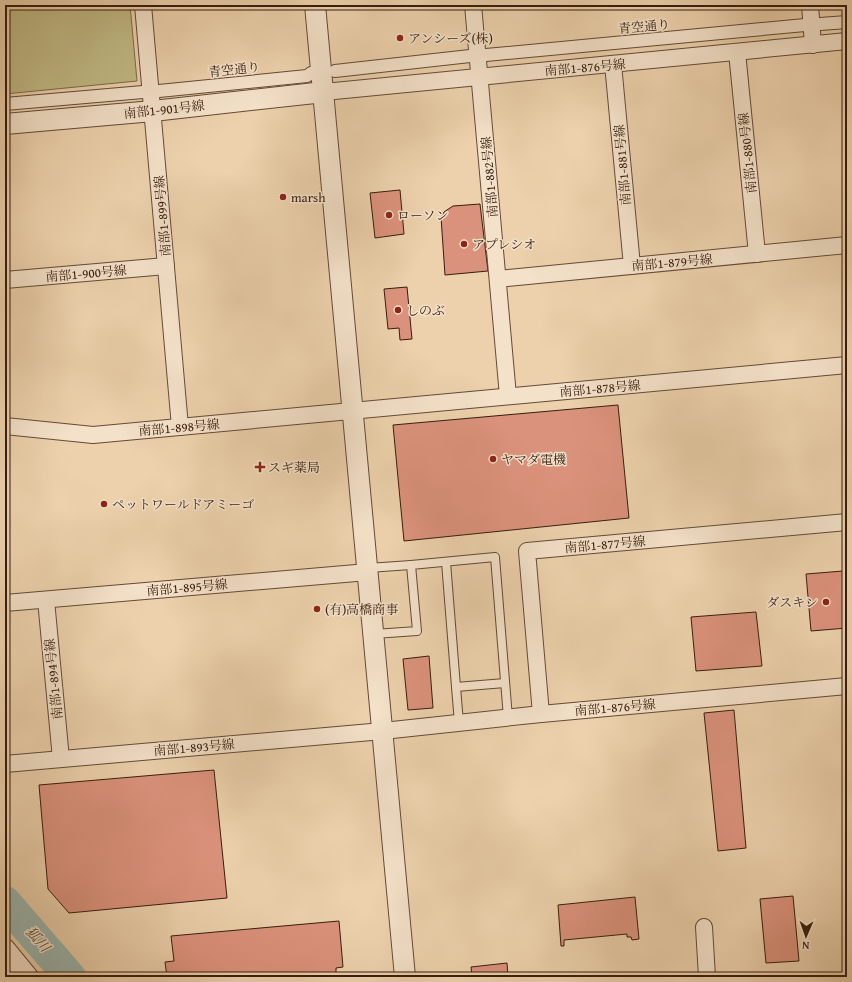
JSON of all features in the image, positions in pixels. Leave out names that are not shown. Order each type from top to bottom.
[{"type":"street","name":"南部1-899号線","points":[[143,5],[180,427]]},
{"type":"street","points":[[315,5],[354,411],[405,977]]},
{"type":"street","name":"南部1-882号線","points":[[473,5],[508,396]]},
{"type":"street","points":[[810,5],[813,45]]},
{"type":"street","points":[[820,24],[847,22]]},
{"type":"street","name":"青空通り","points":[[486,54],[805,25]]},
{"type":"street","name":"南部1-876号線","points":[[324,92],[847,41]]},
{"type":"street","name":"南部1-880号線","points":[[738,52],[757,254]]},
{"type":"street","points":[[335,71],[470,56]]},
{"type":"street","name":"南部1-881号線","points":[[613,64],[632,266]]},
{"type":"street","name":"青空通り","points":[[160,90],[307,76],[311,73]]},
{"type":"street","points":[[5,104],[143,92]]},
{"type":"street","name":"南部1-901号線","points":[[5,124],[152,111],[324,92]]},
{"type":"street","name":"南部1-879号線","points":[[498,279],[847,245]]},
{"type":"street","name":"南部1-900号線","points":[[5,280],[166,266]]},
{"type":"street","name":"南部1-878号線","points":[[354,411],[847,365]]},
{"type":"street","name":"南部1-898号線","points":[[5,426],[93,435],[354,411]]},
{"type":"street","name":"南部1-877号線","points":[[541,714],[527,551],[847,522]]},
{"type":"street","name":"南部1-895号線","points":[[5,603],[368,570]]},
{"type":"street","name":"南部1-894号線","points":[[46,600],[61,759]]},
{"type":"street","name":"南部1-876号線","points":[[383,731],[541,714],[847,686]]},
{"type":"street","name":"南部1-893号線","points":[[5,764],[383,731]]},
{"type":"street","points":[[704,927],[707,977]]},
{"type":"street","points":[[5,949],[28,977]]},
{"type":"lane","points":[[368,570],[495,557],[508,718]]},
{"type":"lane","points":[[446,562],[459,723]]},
{"type":"lane","points":[[374,634],[417,631],[411,565]]},
{"type":"lane","points":[[456,687],[505,682]]},
{"type":"shaded area","points":[[5,5],[130,5],[137,81],[5,94]]},
{"type":"building","points":[[400,190],[404,234],[375,238],[370,193]]},
{"type":"building","name":"アプレシオ","points":[[480,204],[488,271],[445,275],[441,217],[444,212],[453,206]]},
{"type":"building","points":[[407,287],[412,339],[400,340],[399,328],[388,329],[384,289]]},
{"type":"building","points":[[618,405],[629,518],[404,541],[393,425]]},
{"type":"building","points":[[843,571],[847,628],[811,631],[806,574]]},
{"type":"building","points":[[756,612],[762,666],[696,671],[691,617]]},
{"type":"building","points":[[429,656],[433,708],[408,710],[403,659]]},
{"type":"building","points":[[734,710],[746,848],[718,851],[704,713]]},
{"type":"building","points":[[214,770],[227,898],[69,913],[48,889],[39,785]]},
{"type":"building","points":[[793,896],[799,961],[766,963],[760,899]]},
{"type":"building","points":[[635,897],[639,939],[632,940],[631,937],[627,937],[627,934],[564,940],[564,946],[561,946],[558,905]]},
{"type":"building","points":[[339,921],[343,967],[336,968],[336,977],[167,977],[165,962],[174,961],[171,936]]},
{"type":"building","points":[[507,963],[508,977],[472,977],[471,967]]},
{"type":"waterway","name":"狐川","points":[[5,902],[70,977]]},
{"type":"place","name":"アンシーズ(株)","points":[[400,38]]},
{"type":"place","name":"marsh","points":[[283,197]]},
{"type":"place","name":"ローソン","points":[[389,215]]},
{"type":"place","name":"アプレシオ","points":[[464,244]]},
{"type":"place","name":"しのぶ","points":[[398,310]]},
{"type":"place","name":"ヤマダ電機","points":[[493,459]]},
{"type":"place","name":"スギ薬局","points":[[260,467]]},
{"type":"place","name":"ペットワールドアミーゴ","points":[[104,504]]},
{"type":"place","name":"ダスキン","points":[[826,602]]},
{"type":"place","name":"(有)高橋商事","points":[[317,609]]}]
